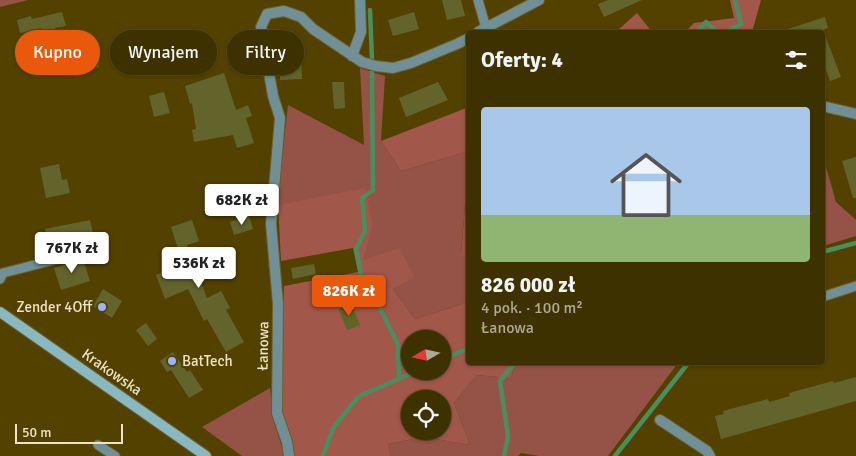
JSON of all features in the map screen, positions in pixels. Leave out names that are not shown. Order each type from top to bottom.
[{"type":"main road","name":"Krakowska","points":[[0,312],[206,456]]},
{"type":"street","points":[[352,56],[361,32],[360,0]]},
{"type":"street","points":[[482,30],[539,0]]},
{"type":"street","name":"Łanowa","points":[[289,456],[287,442],[277,413],[278,304],[271,224],[280,118],[273,96],[261,27],[267,14],[284,11],[301,17],[313,29],[362,62],[393,68],[411,63],[466,40]]},
{"type":"street","points":[[825,107],[856,114]]},
{"type":"street","points":[[660,420],[710,456]]},
{"type":"lane","points":[[478,0],[482,30]]},
{"type":"lane","points":[[0,279],[4,273],[85,252]]},
{"type":"lane","points":[[825,296],[856,286]]},
{"type":"lane","points":[[98,445],[115,456]]},
{"type":"shaded area","points":[[0,0],[28,0],[0,7]]},
{"type":"shaded area","points":[[730,0],[761,0],[753,30],[687,30],[694,23],[734,18]]},
{"type":"shaded area","points":[[637,13],[650,30],[617,30]]},
{"type":"shaded area","points":[[360,68],[385,76],[381,141],[401,171],[466,152],[466,204],[461,254],[466,256],[466,303],[415,319],[393,289],[362,260],[373,227],[278,205],[288,105],[364,145]]},
{"type":"shaded area","points":[[466,108],[466,152],[401,171],[381,141]]},
{"type":"shaded area","points":[[825,163],[836,202],[856,220],[856,236],[825,245]]},
{"type":"shaded area","points":[[365,188],[373,227],[363,260],[400,248],[414,277],[393,289],[415,319],[466,303],[466,365],[514,365],[511,378],[477,375],[454,403],[470,445],[441,440],[451,440],[451,390],[401,390],[401,440],[409,440],[388,444],[391,456],[294,456],[280,411],[284,286],[358,272],[353,248],[281,261],[278,205]]},
{"type":"shaded area","points":[[465,204],[466,256],[461,255]]},
{"type":"shaded area","points":[[514,365],[676,365],[608,456],[539,456],[521,453],[518,456],[391,456],[388,444],[409,440],[441,440],[470,445],[454,403],[477,375],[511,378]]},
{"type":"shaded area","points":[[270,388],[274,422],[283,456],[242,456],[202,427]]},
{"type":"building","points":[[442,0],[461,0],[465,16],[447,20]]},
{"type":"building","points":[[608,0],[642,0],[604,17],[598,4]]},
{"type":"building","points":[[62,12],[66,26],[55,28],[56,30],[41,30],[41,28],[19,30],[17,20],[31,16],[32,19]]},
{"type":"building","points":[[414,12],[419,29],[393,36],[388,20]]},
{"type":"building","points":[[825,17],[828,28],[823,30],[785,30]]},
{"type":"building","points":[[825,35],[841,77],[830,81],[825,67]]},
{"type":"building","points":[[224,73],[236,110],[248,105],[252,116],[246,118],[254,143],[237,148],[233,135],[194,142],[192,130],[196,129],[192,103],[190,104],[185,86]]},
{"type":"building","points":[[280,75],[302,75],[302,79],[280,80]]},
{"type":"building","points":[[332,82],[344,82],[345,108],[334,109]]},
{"type":"building","points":[[438,82],[448,100],[406,117],[399,98]]},
{"type":"building","points":[[164,92],[170,113],[154,117],[149,96]]},
{"type":"building","points":[[856,157],[856,198],[853,198],[842,161]]},
{"type":"building","points":[[59,164],[62,180],[67,179],[70,193],[46,198],[40,168]]},
{"type":"building","points":[[249,216],[253,229],[234,235],[230,222]]},
{"type":"building","points":[[90,220],[93,234],[48,244],[45,229]]},
{"type":"building","points":[[192,220],[199,241],[187,245],[207,298],[221,291],[230,308],[226,310],[244,342],[226,352],[207,319],[204,321],[188,289],[165,299],[156,275],[183,264],[171,227]]},
{"type":"building","points":[[83,259],[90,281],[61,290],[54,268]]},
{"type":"building","points":[[314,264],[316,274],[293,279],[291,268]]},
{"type":"building","points":[[103,289],[122,301],[112,318],[93,306]]},
{"type":"building","points":[[351,303],[360,325],[347,330],[338,309]]},
{"type":"building","points":[[146,323],[157,339],[148,346],[136,330]]},
{"type":"building","points":[[173,352],[187,372],[190,370],[203,390],[189,398],[171,370],[167,372],[160,361]]},
{"type":"building","points":[[856,377],[856,401],[721,439],[715,416],[724,414],[723,411],[768,399],[769,402],[790,396],[789,393]]},
{"type":"waterway","points":[[730,30],[741,24],[735,0]]},
{"type":"waterway","points":[[370,10],[372,60]]},
{"type":"waterway","points":[[699,30],[706,22],[715,30]]},
{"type":"waterway","points":[[372,71],[373,190],[362,198],[365,231],[356,249],[362,280],[378,304],[398,345],[399,379]]},
{"type":"waterway","points":[[825,251],[856,243]]},
{"type":"waterway","points":[[451,356],[466,349]]},
{"type":"waterway","points":[[504,456],[508,436],[500,381],[513,365]]},
{"type":"waterway","points":[[615,456],[687,365]]},
{"type":"waterway","points":[[323,456],[333,428],[359,396],[401,378]]},
{"type":"place","name":"Zender 4Off","points":[[102,307]]},
{"type":"place","name":"BatTech","points":[[172,361]]}]
